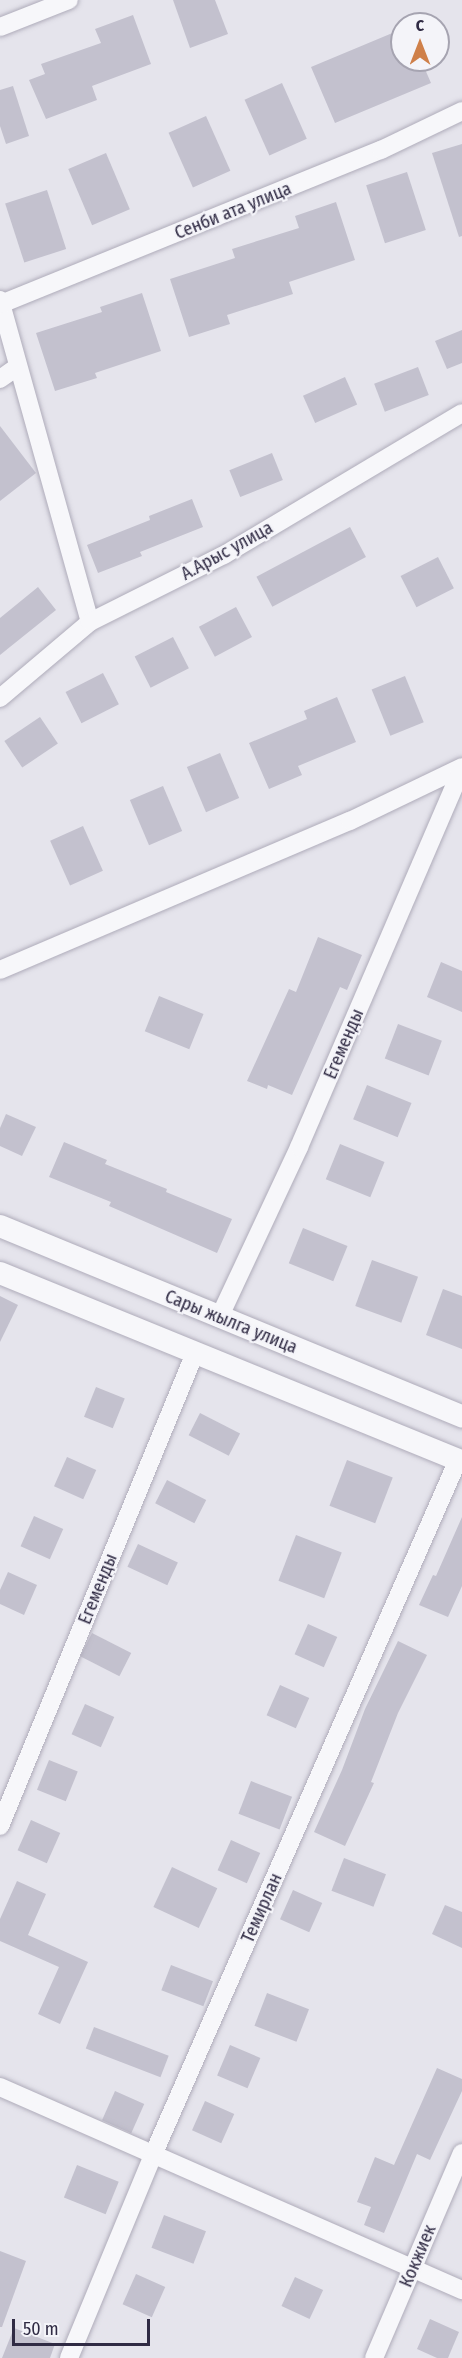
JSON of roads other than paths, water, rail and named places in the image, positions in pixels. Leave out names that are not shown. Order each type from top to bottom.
[{"type":"street","points":[[0,27],[69,0]]},
{"type":"street","name":"Сенби ата улица","points":[[1,302],[381,150],[462,111]]},
{"type":"street","points":[[1,302],[17,367],[59,506],[90,622]]},
{"type":"street","points":[[0,379],[17,367]]},
{"type":"street","name":"А.Арыс улица","points":[[0,698],[90,622],[224,555],[462,413]]},
{"type":"street","points":[[0,970],[350,821],[462,767]]},
{"type":"street","name":"Егеменды","points":[[219,1318],[304,1136],[462,767]]},
{"type":"street","name":"Сары жылга улица","points":[[0,1226],[462,1416]]},
{"type":"street","points":[[0,1273],[460,1461]]},
{"type":"street","name":"Егеменды","points":[[0,1826],[195,1353]]},
{"type":"street","name":"Темирлан","points":[[69,2358],[153,2155],[460,1461]]},
{"type":"street","points":[[0,2087],[462,2290]]},
{"type":"street","name":"Кокжиек","points":[[374,2358],[462,2153]]}]
